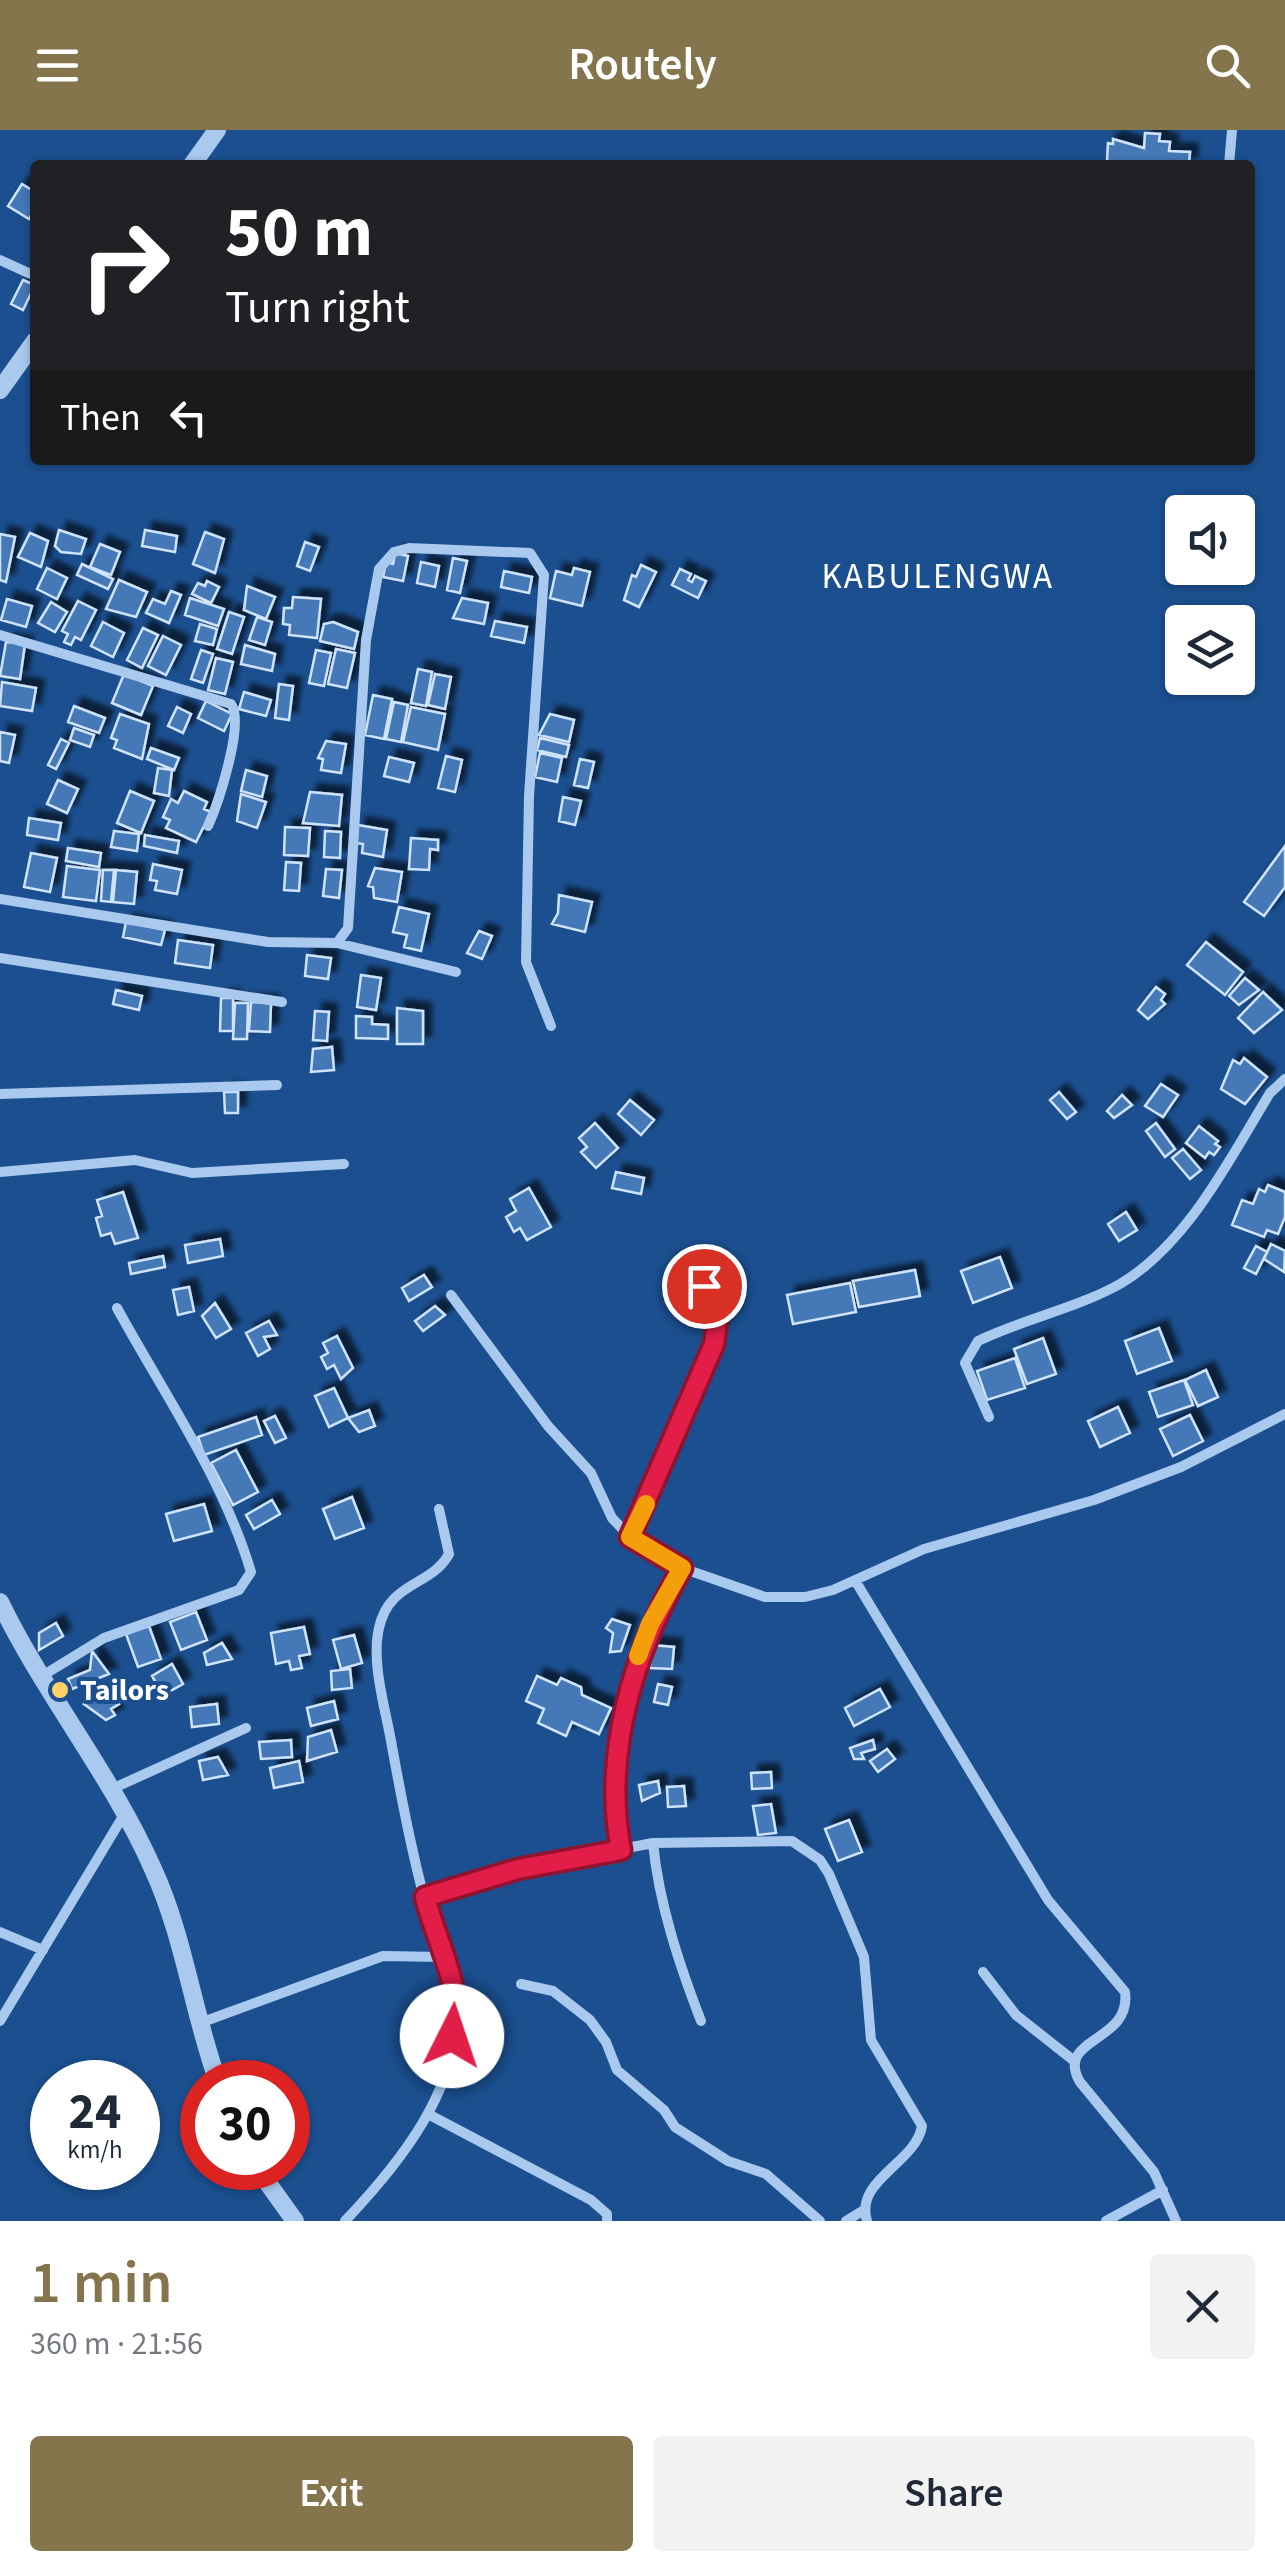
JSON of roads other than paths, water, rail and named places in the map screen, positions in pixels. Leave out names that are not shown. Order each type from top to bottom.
[{"type":"street","points":[[196,160],[217,130]]},
{"type":"street","points":[[1229,160],[1232,130]]},
{"type":"street","points":[[0,260],[30,274]]},
{"type":"street","points":[[0,390],[30,348]]},
{"type":"street","points":[[337,943],[348,928],[366,640],[379,569],[394,552],[409,548],[530,553],[544,575],[529,796],[526,962],[551,1026]]},
{"type":"street","points":[[0,636],[231,704],[236,717],[220,800],[208,826]]},
{"type":"street","points":[[0,899],[268,942],[337,943],[456,972]]},
{"type":"street","points":[[0,958],[282,1002]]},
{"type":"street","points":[[988,1417],[965,1363],[978,1341],[1103,1291],[1147,1264],[1222,1170],[1283,1078]]},
{"type":"street","points":[[0,1094],[277,1084]]},
{"type":"street","points":[[0,1172],[135,1160],[192,1172],[344,1164]]},
{"type":"street","points":[[630,1537],[714,1344],[718,1314],[704,1286]]},
{"type":"street","points":[[451,1296],[548,1426],[590,1473],[612,1518],[630,1537],[682,1568],[765,1598],[805,1597],[856,1582],[924,1550],[1142,1483],[1285,1414]]},
{"type":"street","points":[[42,1676],[104,1638],[240,1590],[251,1572],[237,1524],[117,1308]]},
{"type":"street","points":[[345,2221],[404,2154],[428,2114],[447,2063],[458,2009],[456,1988],[425,1897],[401,1797],[377,1644],[385,1610],[394,1594],[439,1566],[449,1554],[440,1509]]},
{"type":"street","points":[[621,1850],[613,1810],[636,1663],[650,1624],[682,1568]]},
{"type":"street","points":[[856,1582],[1048,1900],[1125,1992],[1127,2007],[1122,2019],[1073,2060]]},
{"type":"street","points":[[0,1602],[114,1788],[155,1872],[211,2060]]},
{"type":"street","points":[[114,1788],[246,1728]]},
{"type":"street","points":[[0,2022],[126,1812]]},
{"type":"street","points":[[425,1897],[518,1869],[653,1843],[792,1841],[820,1860],[864,1957],[871,2040],[922,2126],[916,2141],[868,2194],[865,2216],[846,2221]]},
{"type":"street","points":[[653,1843],[673,1939],[701,2021]]},
{"type":"street","points":[[0,1932],[43,1950]]},
{"type":"street","points":[[200,2023],[384,1956],[443,1958]]},
{"type":"street","points":[[984,1972],[1016,2015],[1073,2060],[1080,2082],[1154,2172],[1176,2221]]},
{"type":"street","points":[[521,1984],[553,1991],[590,2020],[606,2042],[617,2070],[664,2110],[675,2127],[728,2161],[766,2174],[820,2221]]},
{"type":"street","points":[[428,2114],[591,2200],[608,2221]]},
{"type":"street","points":[[273,2190],[295,2221]]},
{"type":"street","points":[[1106,2221],[1163,2190]]},
{"type":"place","name":"Tailors","points":[[60,1690]]},
{"type":"district","name":"KABULENGWA","points":[[938,577]]}]
